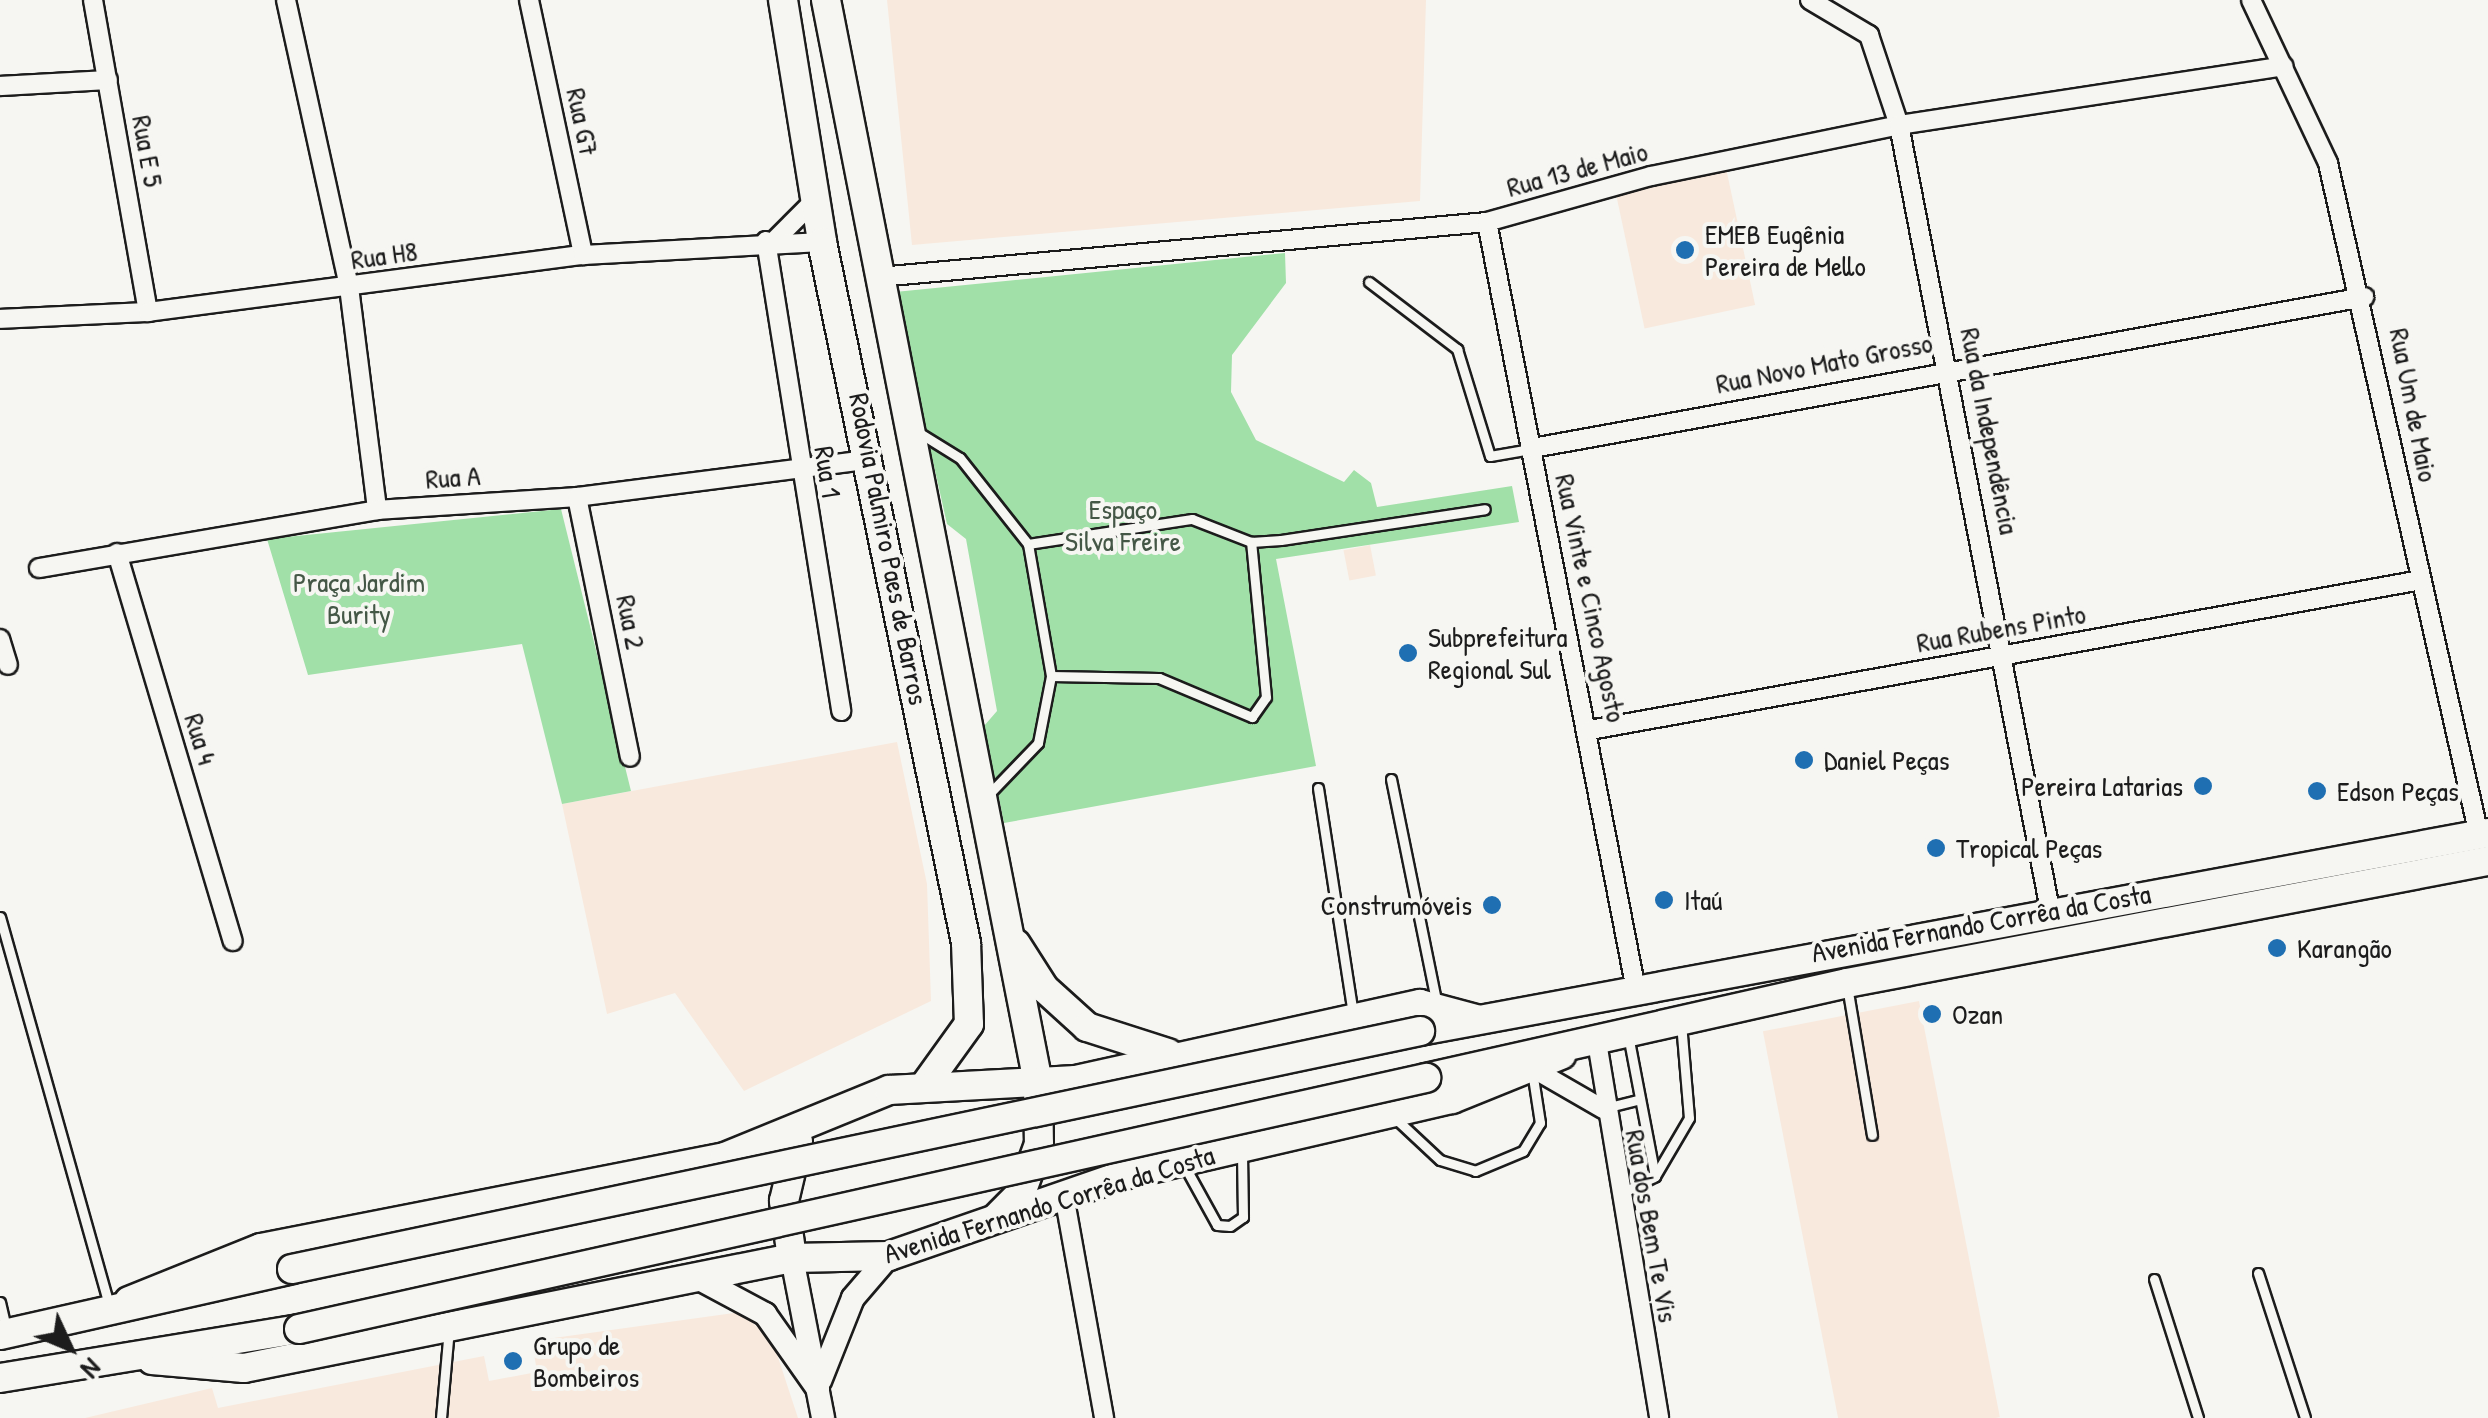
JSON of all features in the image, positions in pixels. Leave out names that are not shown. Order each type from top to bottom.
[{"type":"main road","name":"Rodovia Palmiro Paes de Barros","points":[[783,0],[822,242],[872,458],[970,978],[964,1038],[925,1085]]},
{"type":"main road","name":"Rodovia Palmiro Paes de Barros","points":[[826,0],[879,276],[916,430],[998,899],[1038,1083],[1029,1175],[1012,1205],[983,1226]]},
{"type":"main road","name":"Avenida Fernando Corrêa da Costa","points":[[4,1334],[292,1268],[1635,986],[2050,910],[2485,843]]},
{"type":"main road","name":"Avenida Fernando Corrêa da Costa","points":[[0,1378],[152,1360],[299,1330],[2485,843]]},
{"type":"main road","points":[[998,899],[1029,969],[1068,1013],[1137,1048],[1190,1055]]},
{"type":"main road","name":"Avenida Fernando Corrêa da Costa","points":[[110,1310],[261,1248],[726,1157],[812,1120],[925,1085],[1038,1083],[1436,1004]]},
{"type":"main road","points":[[1436,1004],[1476,1020]]},
{"type":"main road","name":"Avenida Fernando Corrêa da Costa","points":[[152,1360],[244,1368],[792,1258],[889,1256],[1064,1195],[1182,1160],[1394,1116],[1589,1044]]},
{"type":"main road","points":[[792,1258],[784,1202],[812,1120]]},
{"type":"street","name":"Rua E 5","points":[[93,0],[148,312]]},
{"type":"street","points":[[286,0],[349,287],[377,510]]},
{"type":"street","name":"Rua G7","points":[[529,0],[583,254]]},
{"type":"street","name":"Rua da Independência","points":[[1810,0],[1869,35],[1899,125],[1950,367],[2050,910]]},
{"type":"street","name":"Rua Um de Maio","points":[[2251,0],[2328,162],[2364,296],[2421,580],[2485,843]]},
{"type":"street","name":"Rua 13 de Maio","points":[[879,276],[1487,222],[1650,176],[1899,125],[2284,66]]},
{"type":"street","points":[[0,86],[108,80]]},
{"type":"street","points":[[771,240],[816,200]]},
{"type":"street","name":"Rua Vinte e Cinco Agosto","points":[[1487,222],[1590,730],[1635,986]]},
{"type":"street","name":"Rua H8","points":[[0,320],[148,312],[583,254],[771,240],[822,242]]},
{"type":"street","name":"Rua 1","points":[[771,240],[799,468],[842,711]]},
{"type":"street","name":"Rua Novo Mato Grosso","points":[[1532,448],[1950,367],[2364,296]]},
{"type":"street","name":"Rua A","points":[[39,568],[377,510],[577,497],[872,458]]},
{"type":"street","name":"Rua 2","points":[[577,497],[630,757]]},
{"type":"street","name":"Rua 4","points":[[117,552],[232,941]]},
{"type":"street","name":"Rua Rubens Pinto","points":[[1590,730],[2421,580]]},
{"type":"street","points":[[0,640],[8,665]]},
{"type":"street","name":"Rua dos Bem Te Vis","points":[[1589,1044],[1660,1418]]},
{"type":"street","points":[[1532,1068],[1603,1109]]},
{"type":"street","points":[[1064,1195],[1104,1418]]},
{"type":"street","points":[[818,1389],[830,1340],[889,1256]]},
{"type":"street","points":[[792,1258],[823,1418]]},
{"type":"street","points":[[694,1276],[765,1314],[818,1389]]},
{"type":"lane","points":[[1369,282],[1457,349],[1490,456],[1532,448]]},
{"type":"lane","points":[[916,430],[960,458],[1028,544],[1052,676],[1038,743],[981,803]]},
{"type":"lane","points":[[1028,544],[1192,519],[1250,542],[1485,509]]},
{"type":"lane","points":[[1052,676],[1159,678],[1252,717],[1266,697],[1250,542]]},
{"type":"lane","points":[[1391,779],[1436,1004]]},
{"type":"lane","points":[[1318,788],[1354,1018]]},
{"type":"lane","points":[[0,917],[110,1310]]},
{"type":"lane","points":[[1847,983],[1872,1136]]},
{"type":"lane","points":[[1618,1194],[1654,1176],[1689,1118],[1681,1020]]},
{"type":"lane","points":[[1628,1033],[1654,1176]]},
{"type":"lane","points":[[1394,1116],[1440,1160],[1475,1170],[1523,1151],[1540,1123],[1532,1068]]},
{"type":"lane","points":[[1603,1109],[1640,1099]]},
{"type":"lane","points":[[1182,1160],[1217,1225],[1230,1226],[1243,1217],[1242,1147]]},
{"type":"lane","points":[[2258,1273],[2305,1418]]},
{"type":"lane","points":[[2154,1279],[2198,1418]]},
{"type":"lane","points":[[0,1302],[4,1334]]},
{"type":"lane","points":[[441,1418],[449,1326]]},
{"type":"shaded area","points":[[887,0],[1426,0],[1420,201],[912,245]]},
{"type":"shaded area","name":"EMEB Eugênia Pereira de Mello","points":[[1726,168],[1755,305],[1645,328],[1615,191]]},
{"type":"shaded area","points":[[1370,545],[1376,575],[1349,581],[1343,550]]},
{"type":"shaded area","points":[[897,742],[927,884],[931,1001],[744,1091],[675,993],[607,1014],[562,804]]},
{"type":"shaded area","points":[[1919,1001],[2000,1417],[1838,1418],[1763,1031]]},
{"type":"shaded area","points":[[741,1312],[773,1342],[798,1418],[85,1418],[212,1388],[218,1408],[484,1356],[489,1381],[537,1372],[532,1341]]},
{"type":"green space","name":"Espaço Silva Freire","points":[[1285,253],[1286,283],[1232,355],[1231,392],[1256,440],[1344,482],[1354,470],[1371,483],[1377,507],[1512,486],[1519,522],[1276,559],[1316,766],[1004,823],[984,726],[997,711],[966,539],[947,524],[895,292]]},
{"type":"green space","name":"Praça Jardim Burity","points":[[561,509],[631,791],[562,804],[522,644],[308,675],[267,539]]},
{"type":"place","name":"EMEB Eugênia Pereira de Mello","points":[[1685,250]]},
{"type":"place","name":"Subprefeitura Regional Sul","points":[[1408,653]]},
{"type":"place","name":"Daniel Peças","points":[[1804,760]]},
{"type":"place","name":"Pereira Latarias","points":[[2203,786]]},
{"type":"place","name":"Edson Peças","points":[[2317,791]]},
{"type":"place","name":"Tropical Peças","points":[[1936,848]]},
{"type":"place","name":"Itaú","points":[[1664,900]]},
{"type":"place","name":"Construmóveis","points":[[1492,905]]},
{"type":"place","name":"Karangão","points":[[2277,948]]},
{"type":"place","name":"Ozan","points":[[1932,1014]]},
{"type":"place","name":"Grupo de Bombeiros","points":[[513,1361]]}]
